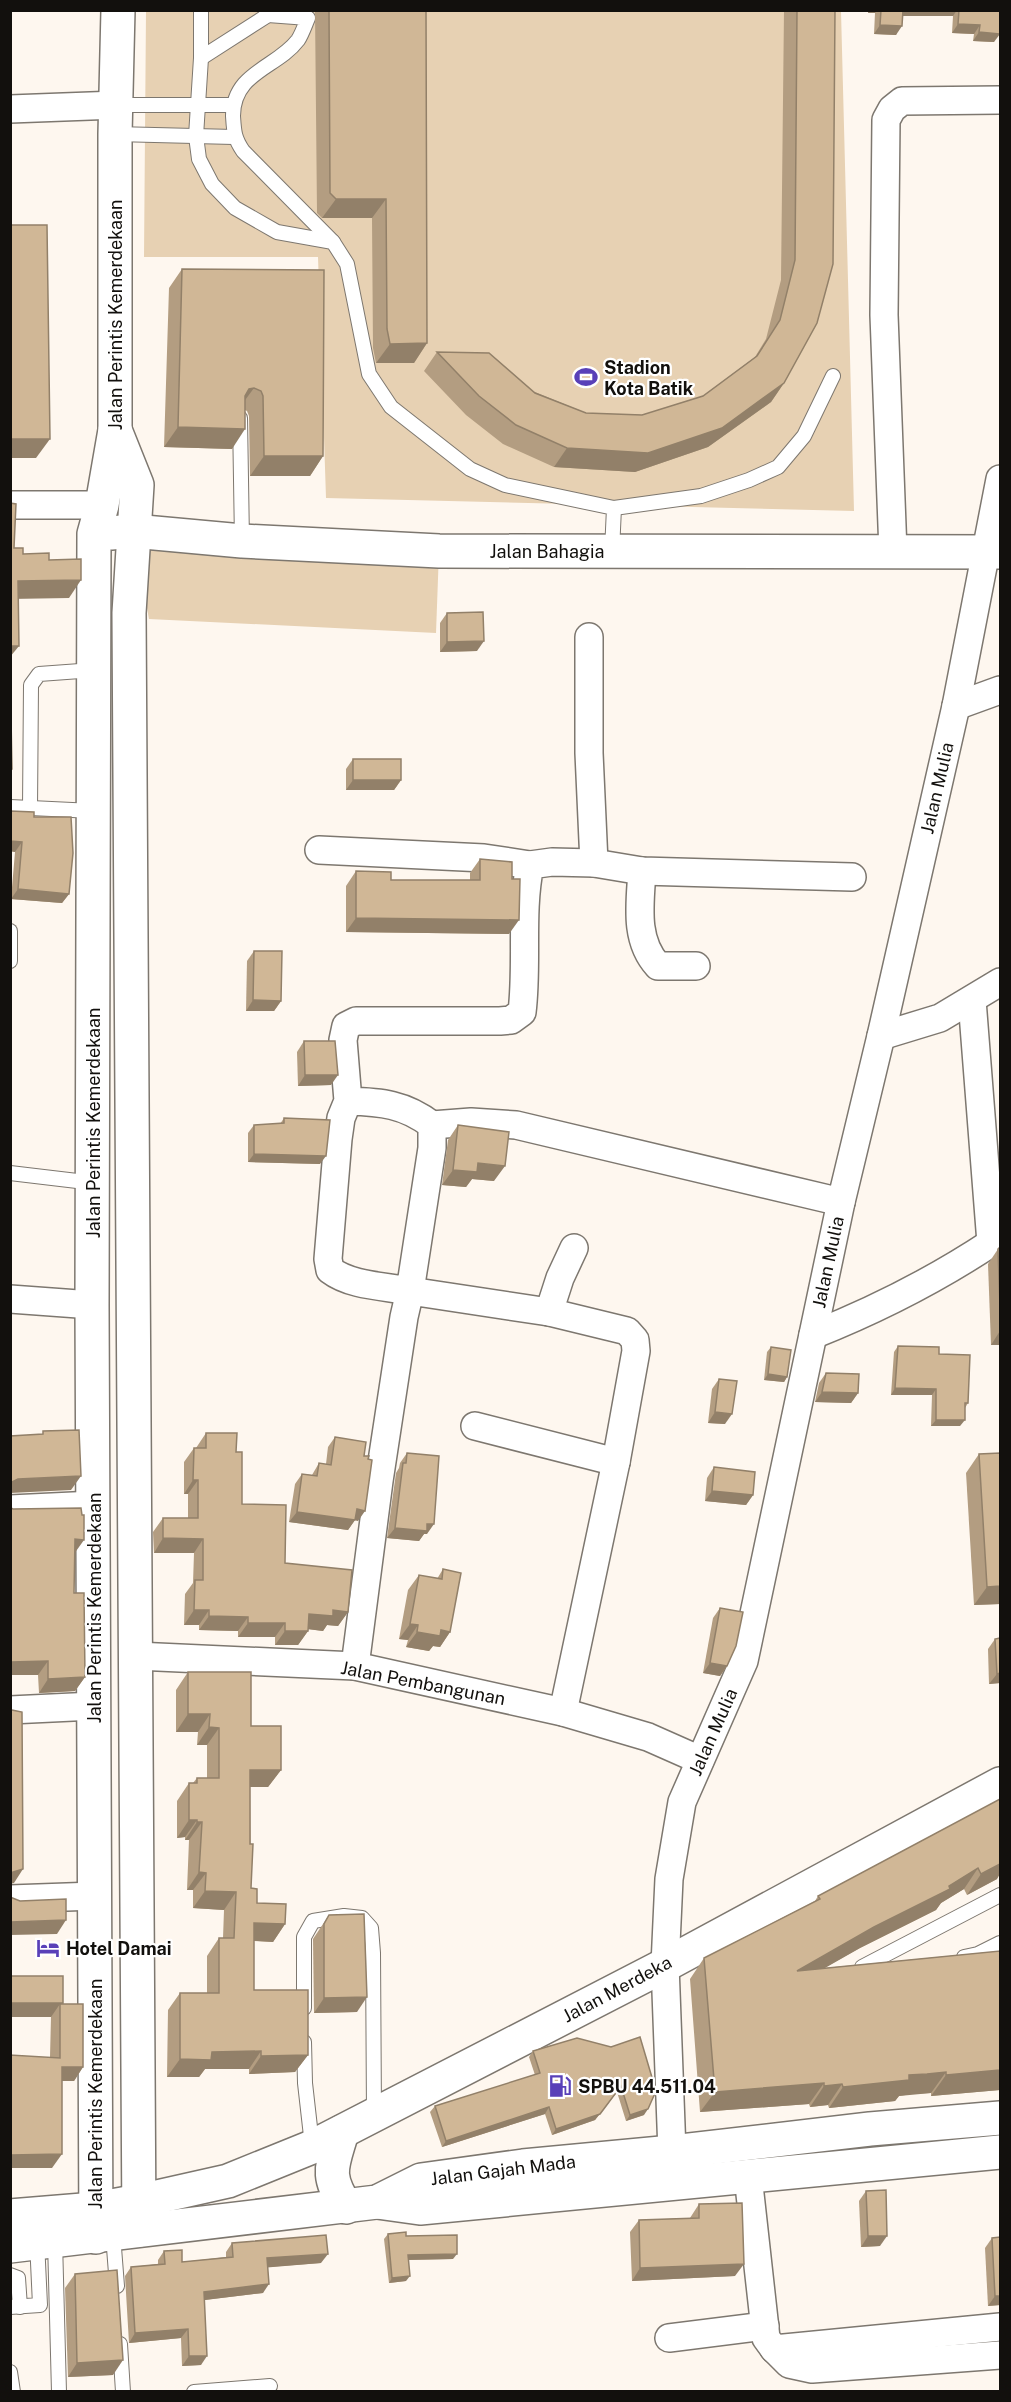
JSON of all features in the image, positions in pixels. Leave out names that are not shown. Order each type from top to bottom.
[{"type":"main road","name":"Jalan Perintis Kemerdekaan","points":[[116,2223],[95,1896],[92,1305],[94,670],[98,519],[115,430],[118,10]]},
{"type":"main road","points":[[115,430],[136,485],[129,613],[136,1656],[116,2223]]},
{"type":"main road","name":"Jalan Bahagia","points":[[98,519],[133,531],[242,541],[439,551],[993,552]]},
{"type":"main road","name":"Jalan Merdeka","points":[[228,2181],[312,2147],[342,2132],[665,1965],[1000,1784]]},
{"type":"main road","name":"Jalan Gajah Mada","points":[[33,2229],[362,2204],[421,2180],[523,2166],[672,2152],[870,2129],[1000,2118]]},
{"type":"main road","points":[[342,2132],[331,2175],[337,2192],[362,2204],[420,2208],[1000,2152]]},
{"type":"main road","name":"Jalan Gajah Mada","points":[[116,2223],[228,2181]]},
{"type":"street","points":[[893,552],[884,315],[886,120],[892,109],[902,101],[1000,100]]},
{"type":"street","points":[[10,109],[116,119]]},
{"type":"street","name":"Jalan Mulia","points":[[672,2152],[665,1965],[669,1879],[682,1802],[744,1661],[841,1202],[993,552],[1000,479]]},
{"type":"street","points":[[10,505],[98,519]]},
{"type":"street","points":[[589,637],[589,753],[594,863]]},
{"type":"street","points":[[956,706],[1000,690]]},
{"type":"street","points":[[319,850],[484,858],[530,865],[552,862],[594,863],[642,871],[852,877]]},
{"type":"street","points":[[530,865],[526,885],[522,1012],[511,1020],[500,1022],[356,1021],[346,1026],[343,1040],[348,1101],[341,1118],[338,1139],[328,1259],[330,1270],[339,1277],[356,1282],[549,1312],[627,1330],[634,1340],[636,1351],[616,1462],[563,1712]]},
{"type":"street","points":[[642,871],[640,936],[647,955],[657,966],[696,966]]},
{"type":"street","points":[[881,1036],[940,1018],[1000,982]]},
{"type":"street","points":[[813,1335],[901,1297],[996,1241],[972,1000]]},
{"type":"street","points":[[348,1101],[388,1105],[415,1112],[432,1125],[471,1122],[516,1125],[841,1202]]},
{"type":"street","points":[[355,1666],[379,1481],[432,1149],[432,1125]]},
{"type":"street","points":[[549,1312],[560,1278],[574,1248]]},
{"type":"street","points":[[10,1299],[92,1305]]},
{"type":"street","points":[[475,1426],[616,1462]]},
{"type":"street","points":[[10,1509],[94,1505]]},
{"type":"street","name":"Jalan Pembangunan","points":[[136,1656],[355,1666],[563,1712],[648,1737],[700,1760]]},
{"type":"street","points":[[10,1710],[94,1706]]},
{"type":"street","points":[[10,1899],[95,1896]]},
{"type":"street","points":[[748,2176],[770,2338],[789,2364],[812,2369],[1000,2355]]},
{"type":"street","points":[[669,2338],[770,2338],[1000,2327]]},
{"type":"lane","points":[[201,10],[201,58],[196,136],[199,159],[212,184],[235,208],[277,232],[333,242]]},
{"type":"lane","points":[[201,58],[267,13],[309,14],[298,39],[285,53],[256,72],[241,88],[233,105],[234,137],[243,151],[333,242],[347,264],[369,374],[391,407],[470,469],[505,485],[614,508],[701,496],[749,480],[778,466],[804,436],[833,376]]},
{"type":"lane","points":[[116,119],[198,105],[233,105]]},
{"type":"lane","points":[[116,119],[196,136],[234,137]]},
{"type":"lane","points":[[240,416],[242,541]]},
{"type":"lane","points":[[612,551],[614,508]]},
{"type":"lane","points":[[30,808],[31,685],[39,674],[94,670]]},
{"type":"lane","points":[[10,807],[93,811]]},
{"type":"lane","points":[[10,931],[10,961]]},
{"type":"lane","points":[[10,1173],[94,1183]]},
{"type":"lane","points":[[880,1972],[861,1972],[862,1967],[1000,1894]]},
{"type":"lane","points":[[312,2147],[304,2083],[304,1937],[313,1921],[344,1916],[362,1918],[371,1928],[374,2115]]},
{"type":"lane","points":[[947,1961],[978,1954],[1000,1943]]},
{"type":"lane","points":[[116,2223],[118,2302]]},
{"type":"lane","points":[[10,2275],[18,2278],[15,2307],[40,2305],[33,2229]]},
{"type":"lane","points":[[33,2229],[59,2391]]},
{"type":"lane","points":[[120,2336],[123,2391]]},
{"type":"lane","points":[[10,2372],[13,2391]]},
{"type":"lane","points":[[194,2391],[270,2386]]},
{"type":"shaded area","name":"Stadion Kota Batik","points":[[146,11],[841,11],[854,511],[326,498],[318,257],[144,257]]},
{"type":"shaded area","points":[[133,531],[439,551],[436,633],[149,619]]},
{"type":"building","points":[[329,10],[426,10],[427,343],[390,344],[387,329],[386,199],[336,199],[330,193]]},
{"type":"building","points":[[797,10],[835,10],[833,264],[817,323],[784,383],[722,428],[648,453],[567,448],[516,425],[479,396],[437,352],[489,353],[535,393],[586,413],[642,415],[703,396],[757,356],[780,320],[795,260]]},
{"type":"building","points":[[881,10],[903,10],[902,26],[880,25]]},
{"type":"building","points":[[959,10],[1000,10],[1000,34],[979,32],[980,25],[958,24]]},
{"type":"building","points":[[10,225],[47,225],[50,439],[10,439]]},
{"type":"building","points":[[182,269],[324,270],[323,456],[264,456],[263,396],[261,391],[254,388],[249,389],[245,396],[245,429],[178,427]]},
{"type":"building","points":[[10,503],[16,504],[14,548],[23,548],[23,554],[49,553],[49,560],[81,559],[81,580],[18,581],[19,646],[10,646]]},
{"type":"building","points":[[483,612],[484,641],[447,642],[447,613]]},
{"type":"building","points":[[11,718],[12,769],[10,769]]},
{"type":"building","points":[[353,759],[401,759],[401,780],[353,780]]},
{"type":"building","points":[[10,811],[34,812],[34,817],[71,817],[73,853],[69,894],[18,889],[22,842],[10,841]]},
{"type":"building","points":[[480,859],[512,862],[512,879],[520,879],[519,920],[356,918],[356,871],[391,872],[391,880],[480,880]]},
{"type":"building","points":[[254,951],[282,951],[281,1001],[253,1000]]},
{"type":"building","points":[[304,1041],[335,1041],[338,1075],[305,1075]]},
{"type":"building","points":[[284,1118],[330,1120],[326,1156],[254,1154],[254,1125],[284,1123]]},
{"type":"building","points":[[458,1125],[509,1132],[505,1166],[478,1163],[477,1172],[453,1170]]},
{"type":"building","points":[[1000,1247],[1000,1307],[998,1249]]},
{"type":"building","points":[[898,1346],[939,1347],[939,1354],[970,1355],[965,1420],[936,1420],[936,1389],[895,1388]]},
{"type":"building","points":[[771,1347],[791,1350],[787,1377],[768,1374]]},
{"type":"building","points":[[826,1373],[859,1374],[858,1393],[822,1392]]},
{"type":"building","points":[[719,1379],[737,1381],[732,1414],[715,1412]]},
{"type":"building","points":[[79,1430],[81,1476],[18,1479],[10,1483],[10,1436],[43,1434],[43,1431]]},
{"type":"building","points":[[206,1433],[237,1433],[236,1452],[242,1452],[242,1504],[286,1505],[285,1563],[352,1570],[348,1612],[333,1610],[333,1616],[309,1614],[308,1631],[285,1631],[285,1623],[248,1623],[248,1617],[209,1616],[209,1610],[194,1610],[195,1580],[203,1580],[203,1539],[163,1538],[163,1518],[198,1518],[198,1480],[193,1480],[194,1448],[206,1448]]},
{"type":"building","points":[[335,1437],[366,1442],[364,1456],[369,1456],[368,1459],[372,1460],[365,1511],[357,1509],[355,1520],[297,1512],[302,1474],[317,1476],[319,1463],[331,1465]]},
{"type":"building","points":[[407,1453],[439,1456],[434,1524],[427,1524],[427,1531],[395,1528],[403,1463],[406,1463]]},
{"type":"building","points":[[1000,1453],[1000,1586],[987,1587],[979,1454]]},
{"type":"building","points":[[714,1467],[755,1472],[753,1495],[712,1491]]},
{"type":"building","points":[[10,1507],[13,1509],[81,1508],[82,1515],[84,1515],[84,1540],[75,1539],[74,1593],[84,1593],[85,1677],[48,1679],[48,1661],[10,1662]]},
{"type":"building","points":[[443,1569],[461,1573],[450,1632],[441,1630],[440,1636],[417,1632],[418,1625],[410,1624],[419,1575],[442,1579]]},
{"type":"building","points":[[720,1608],[743,1612],[736,1646],[727,1666],[710,1663]]},
{"type":"building","points":[[1000,1638],[1000,1673],[997,1674],[995,1639]]},
{"type":"building","points":[[188,1672],[251,1672],[251,1726],[281,1726],[281,1770],[250,1770],[250,1844],[253,1844],[251,1888],[257,1889],[257,1903],[286,1904],[285,1924],[254,1923],[254,1990],[308,1990],[308,2055],[261,2056],[261,2051],[212,2052],[211,2060],[180,2059],[180,1993],[219,1993],[219,1938],[234,1938],[236,1892],[205,1891],[206,1873],[199,1872],[202,1822],[189,1820],[189,1783],[197,1783],[197,1778],[219,1778],[219,1728],[209,1727],[210,1714],[188,1714]]},
{"type":"building","points":[[10,1708],[22,1712],[23,1869],[10,1873]]},
{"type":"building","points":[[1000,1799],[1000,1864],[981,1874],[978,1868],[949,1886],[950,1889],[874,1927],[797,1971],[1000,1951],[1000,2070],[946,2075],[946,2072],[909,2075],[909,2080],[843,2087],[842,2084],[824,2086],[824,2083],[715,2092],[704,1958],[820,1899],[818,1896]]},
{"type":"building","points":[[10,1897],[20,1901],[66,1899],[66,1920],[10,1922]]},
{"type":"building","points":[[364,1914],[367,1997],[324,1998],[324,1924],[329,1915]]},
{"type":"building","points":[[10,1976],[63,1976],[63,2003],[10,2003]]},
{"type":"building","points":[[60,2004],[83,2004],[83,2067],[62,2067],[62,2154],[10,2155],[10,2055],[60,2058]]},
{"type":"building","points":[[640,2037],[656,2091],[648,2109],[630,2115],[621,2086],[600,2114],[556,2129],[549,2107],[446,2141],[435,2106],[540,2073],[533,2051],[577,2038],[611,2047]]},
{"type":"building","points":[[886,2190],[887,2236],[868,2236],[866,2191]]},
{"type":"building","points":[[742,2203],[744,2264],[640,2268],[639,2220],[699,2218],[699,2204]]},
{"type":"building","points":[[406,2232],[406,2236],[457,2235],[457,2254],[408,2255],[410,2276],[392,2278],[388,2234]]},
{"type":"building","points":[[326,2235],[328,2254],[267,2258],[269,2284],[204,2292],[207,2356],[189,2356],[188,2329],[135,2333],[131,2267],[165,2264],[164,2251],[182,2250],[182,2262],[233,2257],[232,2243]]},
{"type":"building","points":[[1000,2237],[1000,2296],[995,2296],[992,2238]]},
{"type":"building","points":[[117,2270],[123,2360],[77,2363],[75,2274]]},
{"type":"place","name":"Stadion Kota Batik","points":[[586,377]]},
{"type":"place","name":"Hotel Damai","points":[[48,1948]]},
{"type":"place","name":"SPBU 44.511.04","points":[[560,2086]]}]
